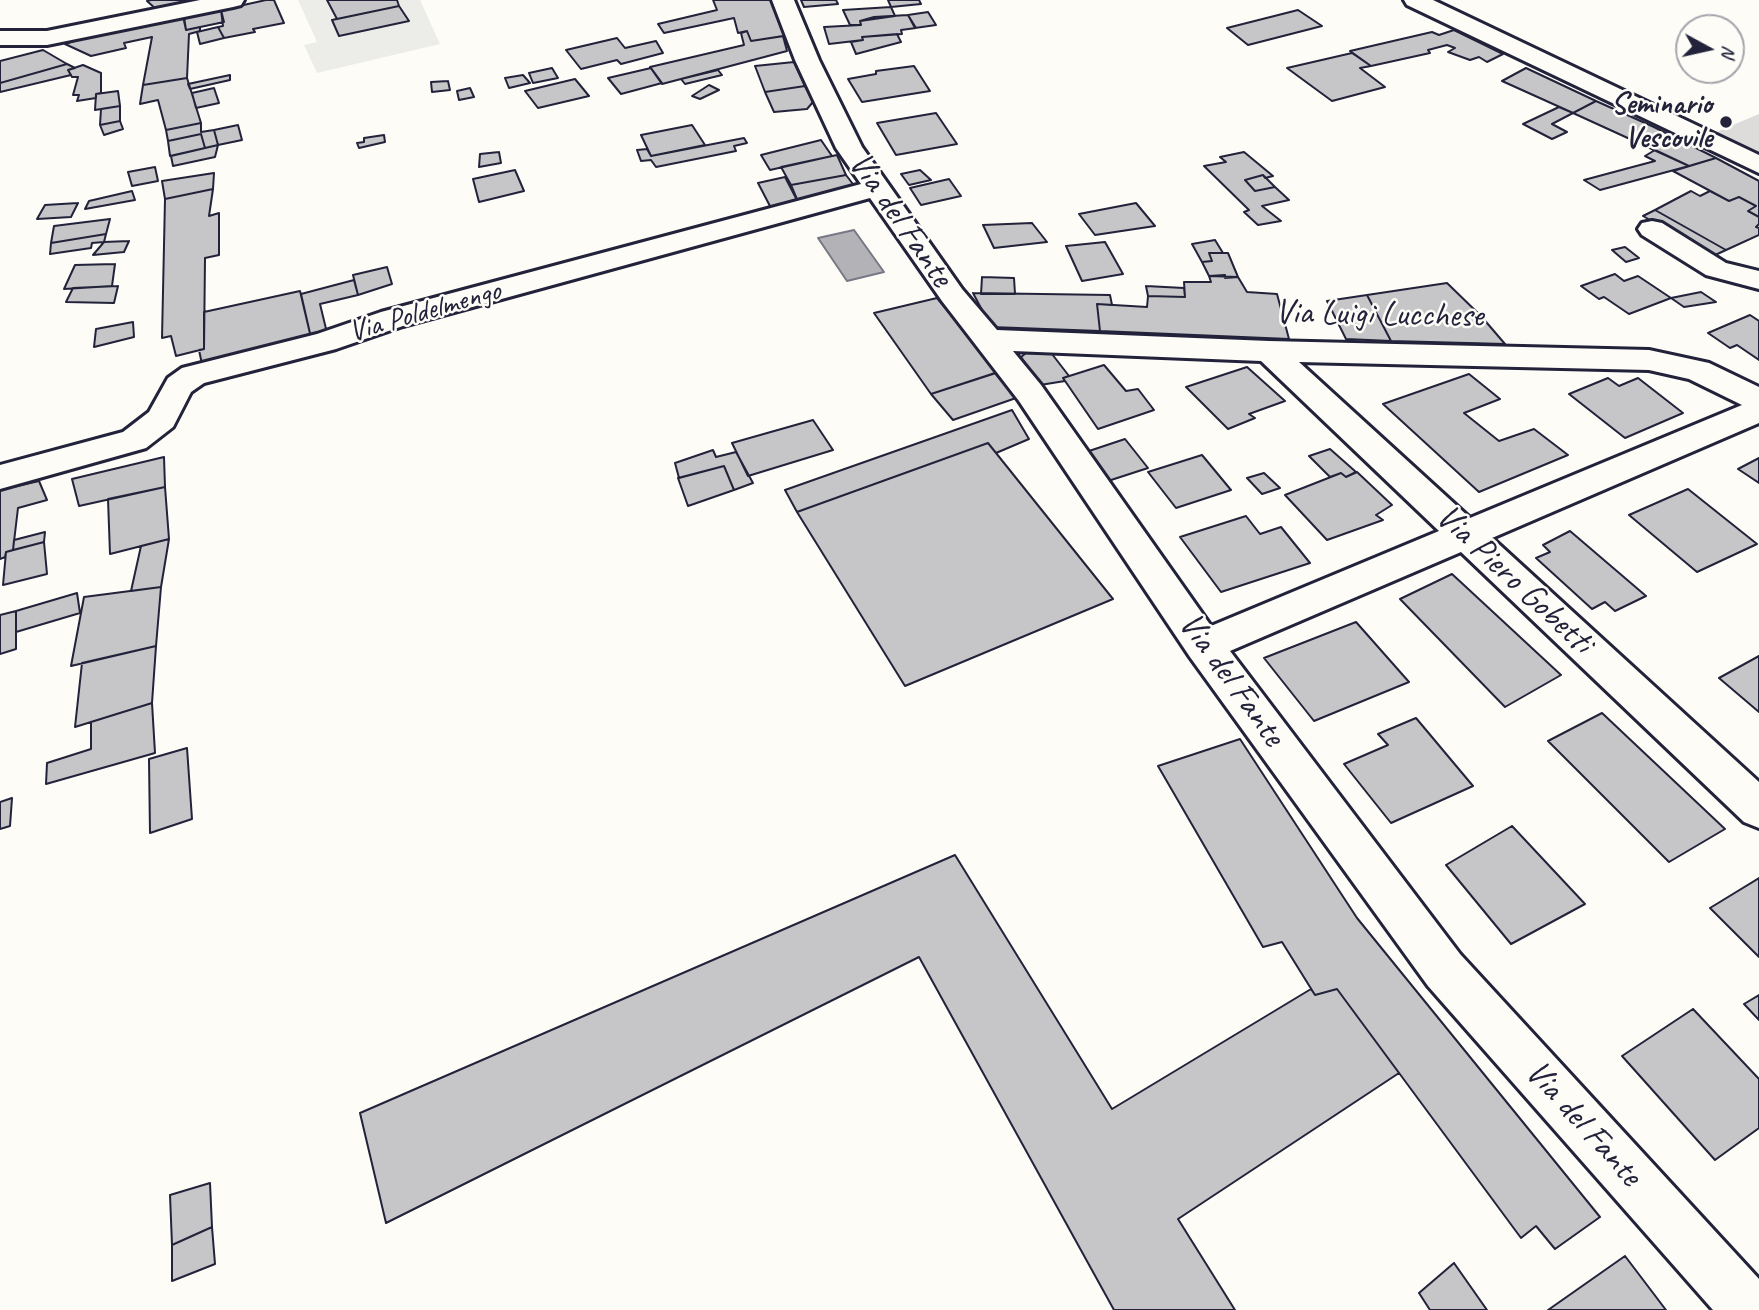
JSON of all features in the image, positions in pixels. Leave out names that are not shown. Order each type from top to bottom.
[{"type":"street","points":[[0,53],[47,38],[233,0]]},
{"type":"street","name":"Via del Fante","points":[[783,0],[832,117],[849,148],[952,295],[1030,393],[1204,646],[1444,970],[1750,1310]]},
{"type":"street","points":[[1415,0],[1759,165]]},
{"type":"street","points":[[0,38],[47,38]]},
{"type":"street","name":"Via Poldelmengo","points":[[0,477],[134,440],[162,419],[180,385],[193,375],[325,342],[392,319],[877,188]]},
{"type":"street","points":[[1652,229],[1716,268],[1759,280]]},
{"type":"street","name":"Via Luigi Lucchese","points":[[988,340],[1269,351],[1649,359],[1698,370],[1759,400]]},
{"type":"street","name":"Via Piero Gobetti","points":[[1269,351],[1759,809]]},
{"type":"street","points":[[1204,646],[1759,410]]},
{"type":"shaded area","points":[[298,0],[420,0],[440,44],[317,73],[304,45],[317,42]]},
{"type":"shaded area","points":[[1759,114],[1759,155],[1714,133]]},
{"type":"shaded area","points":[[854,230],[884,272],[847,281],[818,238]]},
{"type":"building","points":[[204,0],[157,10],[147,1]]},
{"type":"building","points":[[274,0],[284,23],[224,38],[218,27],[223,26],[221,10]]},
{"type":"building","points":[[327,0],[397,0],[399,6],[337,19]]},
{"type":"building","points":[[713,0],[771,0],[784,36],[751,41],[747,31],[738,33],[734,18],[664,33],[658,24],[717,10]]},
{"type":"building","points":[[801,0],[836,0],[838,4],[804,7]]},
{"type":"building","points":[[888,0],[919,0],[921,4],[891,7]]},
{"type":"building","points":[[399,6],[409,21],[339,36],[332,20]]},
{"type":"building","points":[[891,7],[895,16],[860,21],[861,25],[850,25],[843,10]]},
{"type":"building","points":[[221,10],[224,22],[186,30],[184,17]]},
{"type":"building","points":[[1298,10],[1322,26],[1248,45],[1227,28]]},
{"type":"building","points":[[928,12],[936,25],[915,28],[908,15]]},
{"type":"building","points":[[908,15],[916,28],[901,30],[902,34],[862,37],[863,40],[829,44],[824,27],[861,25],[860,21],[874,17]]},
{"type":"building","points":[[183,16],[186,30],[200,27],[200,31],[189,34],[187,78],[143,85],[152,37],[124,43],[126,48],[91,56],[65,44],[102,32]]},
{"type":"building","points":[[218,27],[224,38],[200,44],[197,32]]},
{"type":"building","points":[[1454,30],[1503,54],[1487,62],[1479,57],[1470,60],[1448,52],[1455,48],[1447,45],[1428,50],[1430,53],[1371,66],[1350,51],[1432,32],[1439,35]]},
{"type":"building","points":[[747,31],[751,41],[783,36],[787,51],[662,84],[650,67],[744,45],[741,33]]},
{"type":"building","points":[[897,34],[901,42],[856,54],[851,42],[863,40],[862,37]]},
{"type":"building","points":[[617,38],[625,48],[656,41],[663,53],[621,64],[617,60],[581,69],[566,50]]},
{"type":"building","points":[[43,50],[67,64],[0,83],[0,61]]},
{"type":"building","points":[[1352,53],[1371,66],[1360,68],[1385,87],[1332,101],[1287,68]]},
{"type":"building","points":[[794,62],[805,86],[765,92],[755,66]]},
{"type":"building","points":[[67,64],[75,68],[68,70],[71,75],[0,92],[0,83]]},
{"type":"building","points":[[83,65],[101,73],[101,93],[96,94],[96,98],[77,101],[79,95],[73,95],[78,77],[72,77],[68,70]]},
{"type":"building","points":[[914,66],[930,91],[862,102],[848,79],[876,74],[876,71]]},
{"type":"building","points":[[552,68],[558,78],[533,83],[529,73]]},
{"type":"building","points":[[651,68],[662,83],[621,94],[608,78]]},
{"type":"building","points":[[1526,68],[1596,101],[1573,113],[1502,81]]},
{"type":"building","points":[[718,70],[722,75],[685,84],[681,79]]},
{"type":"building","points":[[230,75],[230,80],[190,89],[188,84]]},
{"type":"building","points":[[523,75],[530,83],[509,88],[505,78]]},
{"type":"building","points":[[187,78],[201,123],[166,130],[158,100],[140,104],[143,85]]},
{"type":"building","points":[[575,79],[589,96],[538,108],[525,91]]},
{"type":"building","points":[[448,81],[450,90],[432,92],[431,82]]},
{"type":"building","points":[[709,85],[719,90],[700,99],[692,96]]},
{"type":"building","points":[[805,86],[813,102],[807,109],[774,112],[765,92]]},
{"type":"building","points":[[214,88],[219,103],[196,108],[192,93]]},
{"type":"building","points":[[470,88],[474,97],[459,100],[457,91]]},
{"type":"building","points":[[118,91],[120,106],[95,110],[96,94]]},
{"type":"building","points":[[1596,101],[1716,158],[1689,166],[1573,113]]},
{"type":"building","points":[[120,106],[120,121],[100,125],[101,109]]},
{"type":"building","points":[[1559,107],[1573,113],[1552,124],[1567,132],[1552,139],[1523,124]]},
{"type":"building","points":[[936,113],[957,144],[896,155],[877,123]]},
{"type":"building","points":[[120,121],[123,129],[104,135],[100,125]]},
{"type":"building","points":[[201,123],[201,132],[214,130],[218,145],[205,148],[201,134],[168,141],[166,130]]},
{"type":"building","points":[[238,125],[242,140],[218,145],[214,130]]},
{"type":"building","points":[[692,125],[705,145],[651,156],[641,135]]},
{"type":"building","points":[[201,134],[205,148],[170,156],[168,141]]},
{"type":"building","points":[[384,135],[385,142],[359,148],[357,143],[364,142],[364,138]]},
{"type":"building","points":[[744,138],[747,143],[734,146],[736,151],[656,167],[651,160],[641,161],[637,150],[647,149],[651,156]]},
{"type":"building","points":[[821,140],[832,156],[770,170],[761,155]]},
{"type":"building","points":[[218,145],[215,157],[173,166],[171,156]]},
{"type":"building","points":[[1655,150],[1689,166],[1600,190],[1584,180],[1655,161],[1645,156]]},
{"type":"building","points":[[499,152],[501,163],[479,167],[480,154]]},
{"type":"building","points":[[1244,152],[1273,176],[1265,178],[1263,175],[1245,180],[1255,191],[1275,187],[1289,200],[1262,206],[1281,221],[1258,225],[1244,212],[1249,210],[1204,166],[1226,162],[1220,157]]},
{"type":"building","points":[[837,155],[846,175],[791,185],[781,167]]},
{"type":"building","points":[[1716,158],[1759,181],[1759,217],[1748,211],[1756,206],[1739,197],[1729,201],[1673,171]]},
{"type":"building","points":[[155,167],[158,181],[132,186],[128,172]]},
{"type":"building","points":[[515,170],[524,191],[479,202],[473,179]]},
{"type":"building","points":[[920,170],[931,180],[909,185],[901,174]]},
{"type":"building","points":[[214,173],[213,189],[165,199],[162,181]]},
{"type":"building","points":[[846,175],[859,192],[799,204],[791,185]]},
{"type":"building","points":[[1263,175],[1275,187],[1255,191],[1245,180]]},
{"type":"building","points":[[785,177],[799,204],[771,208],[758,183]]},
{"type":"building","points":[[949,179],[961,196],[921,205],[910,188]]},
{"type":"building","points":[[213,189],[209,216],[219,213],[219,255],[205,258],[204,349],[176,356],[171,336],[162,338],[165,199]]},
{"type":"building","points":[[132,191],[135,200],[85,209],[89,201]]},
{"type":"building","points":[[1691,191],[1700,196],[1710,191],[1729,201],[1739,197],[1756,206],[1748,211],[1759,217],[1756,227],[1759,228],[1759,235],[1726,250],[1655,210]]},
{"type":"building","points":[[78,203],[71,217],[37,219],[45,205]]},
{"type":"building","points":[[1136,203],[1155,226],[1095,235],[1079,214]]},
{"type":"building","points":[[1655,210],[1726,250],[1713,256],[1643,216]]},
{"type":"building","points":[[110,219],[106,234],[51,243],[54,226]]},
{"type":"building","points":[[1032,223],[1047,242],[994,248],[983,225]]},
{"type":"building","points":[[106,234],[104,242],[92,243],[91,248],[50,254],[51,243]]},
{"type":"building","points":[[1215,240],[1223,253],[1209,253],[1212,261],[1202,262],[1192,244]]},
{"type":"building","points":[[129,241],[124,252],[93,255],[104,242]]},
{"type":"building","points":[[1105,242],[1123,274],[1082,281],[1066,246]]},
{"type":"building","points":[[1625,247],[1639,258],[1626,262],[1612,250]]},
{"type":"building","points":[[1209,253],[1228,253],[1238,277],[1209,276],[1202,262],[1212,261]]},
{"type":"building","points":[[115,264],[112,286],[64,289],[75,265]]},
{"type":"building","points":[[387,267],[392,284],[358,295],[353,275]]},
{"type":"building","points":[[1615,274],[1624,281],[1638,276],[1671,298],[1629,314],[1604,297],[1599,299],[1581,286]]},
{"type":"building","points":[[1225,275],[1225,278],[1238,277],[1247,292],[1277,294],[1289,339],[1100,331],[1097,304],[1147,307],[1148,296],[1185,297],[1184,282],[1211,282],[1209,276]]},
{"type":"building","points":[[982,277],[1014,278],[1015,294],[981,294]]},
{"type":"building","points":[[354,280],[358,295],[320,304],[328,337],[312,342],[301,294]]},
{"type":"building","points":[[1447,283],[1505,344],[1391,341],[1367,295]]},
{"type":"building","points":[[118,286],[114,303],[66,302],[73,288]]},
{"type":"building","points":[[1146,286],[1184,288],[1185,297],[1148,296]]},
{"type":"building","points":[[300,291],[312,342],[203,369],[199,350],[204,349],[204,312]]},
{"type":"building","points":[[1701,292],[1716,302],[1684,307],[1671,298]]},
{"type":"building","points":[[973,293],[1110,295],[1112,305],[1097,304],[1100,331],[991,327]]},
{"type":"building","points":[[1367,295],[1391,341],[1346,339],[1327,301]]},
{"type":"building","points":[[937,298],[999,372],[931,394],[874,313]]},
{"type":"building","points":[[1750,315],[1759,321],[1759,360],[1737,345],[1730,348],[1708,333]]},
{"type":"building","points":[[133,322],[134,337],[94,347],[96,329]]},
{"type":"building","points":[[1026,353],[1052,354],[1069,376],[1063,378],[1065,381],[1040,385],[1021,357]]},
{"type":"building","points":[[1104,365],[1126,391],[1138,389],[1154,410],[1098,429],[1063,378]]},
{"type":"building","points":[[1247,367],[1285,401],[1249,414],[1255,418],[1228,429],[1186,387]]},
{"type":"building","points":[[995,373],[1016,398],[953,420],[931,394]]},
{"type":"building","points":[[1469,374],[1500,399],[1464,413],[1499,441],[1534,429],[1568,455],[1479,492],[1383,404]]},
{"type":"building","points":[[1608,378],[1619,386],[1638,378],[1683,413],[1625,438],[1569,394]]},
{"type":"building","points":[[1012,410],[1029,439],[996,453],[988,443],[797,512],[785,490]]},
{"type":"building","points":[[813,420],[833,450],[748,476],[732,443]]},
{"type":"building","points":[[1125,439],[1148,468],[1108,481],[1086,452]]},
{"type":"building","points":[[988,443],[1113,599],[905,686],[797,512]]},
{"type":"building","points":[[1330,449],[1356,472],[1346,477],[1341,473],[1330,477],[1309,456]]},
{"type":"building","points":[[713,450],[716,457],[736,452],[753,483],[734,490],[724,466],[679,478],[675,463]]},
{"type":"building","points":[[1202,455],[1231,490],[1176,508],[1148,472]]},
{"type":"building","points":[[164,457],[165,487],[79,506],[72,479]]},
{"type":"building","points":[[1759,458],[1759,483],[1738,469]]},
{"type":"building","points":[[724,466],[734,490],[688,506],[678,478]]},
{"type":"building","points":[[1357,472],[1392,505],[1376,515],[1383,520],[1327,540],[1285,495],[1341,473],[1346,477]]},
{"type":"building","points":[[1264,473],[1280,488],[1262,494],[1247,478]]},
{"type":"building","points":[[39,481],[47,500],[18,508],[13,550],[6,552],[5,557],[0,559],[0,490]]},
{"type":"building","points":[[165,487],[169,539],[110,554],[108,499]]},
{"type":"building","points":[[1688,489],[1757,544],[1697,572],[1629,515]]},
{"type":"building","points":[[1246,516],[1260,534],[1281,527],[1310,563],[1221,592],[1180,537]]},
{"type":"building","points":[[1570,531],[1646,596],[1615,611],[1605,602],[1592,609],[1536,558],[1550,552],[1543,545]]},
{"type":"building","points":[[45,532],[44,542],[13,550],[14,540]]},
{"type":"building","points":[[169,539],[161,587],[131,591],[141,546]]},
{"type":"building","points":[[44,542],[47,574],[3,585],[6,552]]},
{"type":"building","points":[[1452,574],[1561,675],[1505,707],[1400,599]]},
{"type":"building","points":[[161,587],[156,646],[71,666],[84,597]]},
{"type":"building","points":[[77,593],[80,613],[16,632],[16,611]]},
{"type":"building","points":[[16,611],[16,649],[0,654],[0,615]]},
{"type":"building","points":[[1356,622],[1409,682],[1314,721],[1264,658]]},
{"type":"building","points":[[156,646],[152,703],[75,727],[82,663]]},
{"type":"building","points":[[1759,656],[1759,712],[1719,678]]},
{"type":"building","points":[[152,703],[155,753],[46,784],[47,763],[91,749],[91,722]]},
{"type":"building","points":[[1602,713],[1725,829],[1669,862],[1548,741]]},
{"type":"building","points":[[1416,718],[1473,786],[1391,823],[1344,764],[1388,745],[1378,734]]},
{"type":"building","points":[[1240,739],[1357,918],[1600,1217],[1555,1249],[1536,1226],[1521,1238],[1337,989],[1315,995],[1282,942],[1263,947],[1158,766]]},
{"type":"building","points":[[187,748],[192,819],[150,833],[149,759]]},
{"type":"building","points":[[12,798],[10,826],[0,829],[0,802]]},
{"type":"building","points":[[1512,826],[1585,904],[1511,944],[1446,865]]},
{"type":"building","points":[[955,855],[1112,1109],[1311,989],[1315,995],[1337,989],[1399,1073],[1178,1219],[1235,1310],[1114,1310],[919,957],[386,1223],[360,1113]]},
{"type":"building","points":[[1759,878],[1759,957],[1710,908]]},
{"type":"building","points":[[1759,995],[1759,1020],[1744,1004]]},
{"type":"building","points":[[1693,1009],[1759,1079],[1759,1128],[1715,1160],[1622,1056]]},
{"type":"building","points":[[210,1183],[212,1227],[172,1245],[170,1195]]},
{"type":"building","points":[[212,1227],[215,1264],[172,1281],[172,1245]]},
{"type":"building","points":[[1625,1256],[1666,1310],[1548,1310]]},
{"type":"building","points":[[1454,1263],[1487,1310],[1430,1310],[1419,1293]]},
{"type":"place","name":"Seminario Vescovile","points":[[1726,122]]}]
